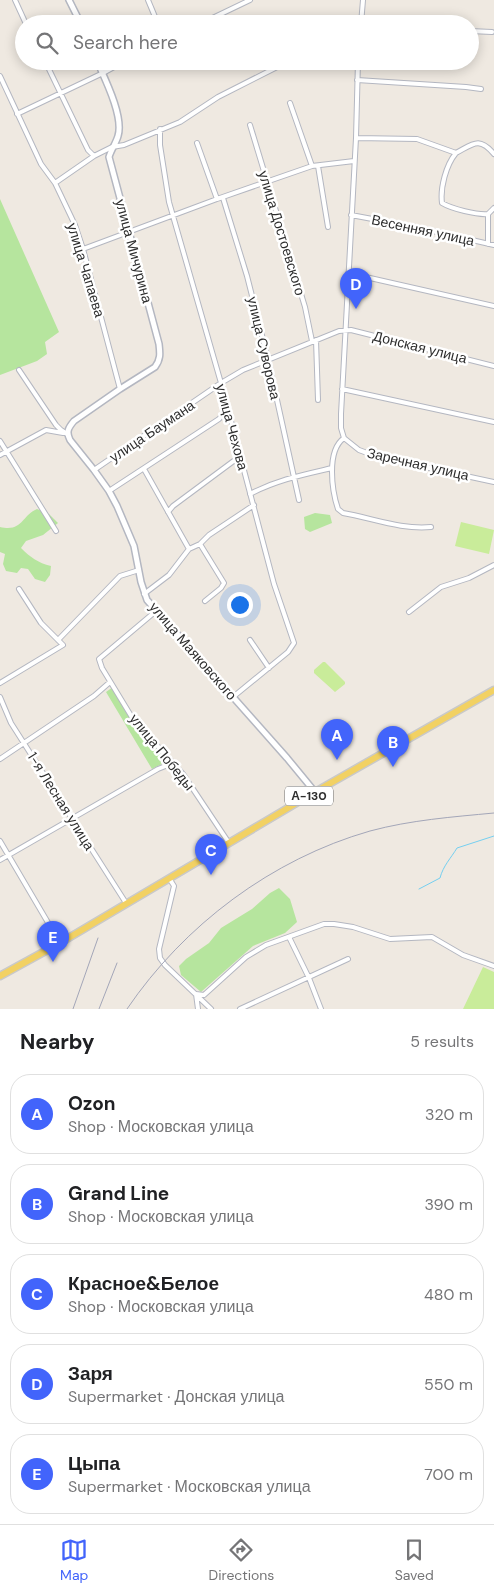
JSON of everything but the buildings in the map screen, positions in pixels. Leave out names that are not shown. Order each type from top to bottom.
[{"type":"main road","name":"А-130","points":[[0,976],[60,943],[315,792],[494,690]]},
{"type":"street","points":[[15,0],[22,15]]},
{"type":"street","points":[[69,0],[76,15]]},
{"type":"street","points":[[148,0],[154,15]]},
{"type":"street","points":[[219,15],[250,0]]},
{"type":"street","points":[[362,15],[363,0]]},
{"type":"street","points":[[479,31],[492,32]]},
{"type":"street","points":[[50,70],[88,150],[94,156]]},
{"type":"street","name":"улица Мичурина","points":[[101,70],[117,113],[119,126],[118,136],[109,157],[159,344],[160,356],[159,362],[155,367],[120,389]]},
{"type":"street","points":[[17,114],[110,70]]},
{"type":"street","points":[[54,183],[94,156],[112,147],[124,145],[180,122],[218,97],[271,70]]},
{"type":"street","points":[[358,70],[356,138],[342,388],[341,428],[344,438],[334,451],[332,468],[338,510],[343,513],[381,522],[420,528],[431,527]]},
{"type":"street","name":"улица Чапаева","points":[[0,76],[41,164],[54,183],[74,225],[83,249],[120,389]]},
{"type":"street","points":[[357,80],[480,89]]},
{"type":"street","points":[[290,103],[312,166]]},
{"type":"street","name":"улица Достоевского","points":[[250,125],[314,340],[318,400]]},
{"type":"street","name":"улица Чехова","points":[[160,129],[160,146],[169,202],[221,383],[274,584],[294,643],[288,652],[232,697]]},
{"type":"street","points":[[356,138],[417,139],[456,153]]},
{"type":"street","points":[[197,143],[217,199]]},
{"type":"street","points":[[494,154],[486,145],[480,143],[473,144],[456,153],[446,171],[441,197],[442,203],[448,206],[482,215],[488,214],[494,208]]},
{"type":"street","points":[[83,249],[312,166],[354,161]]},
{"type":"street","points":[[318,166],[328,227]]},
{"type":"street","name":"улица Суворова","points":[[223,198],[247,276],[299,500]]},
{"type":"street","name":"Весенняя улица","points":[[351,214],[494,245]]},
{"type":"street","points":[[488,214],[488,244]]},
{"type":"street","points":[[348,273],[494,306]]},
{"type":"street","name":"улица Баумана","points":[[94,470],[243,370],[314,340],[345,330]]},
{"type":"street","name":"Донская улица","points":[[345,330],[352,330],[494,366]]},
{"type":"street","name":"улица Маяковского","points":[[19,370],[56,425],[68,434],[70,440],[109,491],[134,546],[144,594],[156,611],[315,792]]},
{"type":"street","points":[[342,388],[494,422]]},
{"type":"street","points":[[0,455],[46,430],[68,434],[68,430],[74,422],[120,389]]},
{"type":"street","points":[[109,491],[219,419],[227,410]]},
{"type":"street","name":"Заречная улица","points":[[344,438],[359,450],[378,456],[494,482]]},
{"type":"street","points":[[0,440],[56,532]]},
{"type":"street","points":[[168,512],[173,506],[239,457]]},
{"type":"street","points":[[250,494],[272,483],[294,476],[332,468]]},
{"type":"street","points":[[144,469],[189,549]]},
{"type":"street","points":[[144,594],[168,575],[189,549],[200,544],[209,535],[254,505]]},
{"type":"street","points":[[200,544],[224,583],[221,588],[205,601]]},
{"type":"street","points":[[409,612],[441,587],[469,578],[494,565]]},
{"type":"street","points":[[58,640],[120,576],[139,570]]},
{"type":"street","points":[[0,683],[63,645],[40,623],[19,589]]},
{"type":"street","name":"улица Победы","points":[[156,611],[99,659],[110,682],[133,719],[183,774],[228,843]]},
{"type":"street","points":[[250,640],[269,668]]},
{"type":"street","points":[[0,759],[94,696],[110,682]]},
{"type":"street","name":"1-я Лесная улица","points":[[0,697],[11,724],[126,903]]},
{"type":"street","points":[[0,860],[158,769],[173,763]]},
{"type":"street","points":[[0,841],[60,943]]},
{"type":"street","points":[[169,878],[174,886],[159,949],[160,958],[210,1009]]},
{"type":"street","points":[[196,994],[204,995],[246,957],[266,945],[324,924],[353,927],[390,939],[432,937],[463,955],[494,966]]},
{"type":"street","points":[[289,937],[309,978],[321,1009]]},
{"type":"street","points":[[240,1009],[348,960]]},
{"type":"street","points":[[196,994],[198,1009]]},
{"type":"green space","points":[[0,199],[59,332],[45,342],[47,354],[37,361],[0,375]]},
{"type":"green space","points":[[37,509],[49,514],[58,523],[43,535],[26,541],[21,548],[34,559],[51,566],[50,575],[45,582],[35,579],[28,569],[21,568],[17,573],[6,571],[3,564],[5,554],[0,552],[0,527],[8,528],[18,525]]},
{"type":"green space","points":[[315,513],[330,515],[332,523],[310,532],[305,529],[304,517]]},
{"type":"green space","points":[[461,522],[494,530],[489,554],[455,546]]},
{"type":"green space","points":[[323,662],[345,682],[335,692],[314,673],[314,670]]},
{"type":"green space","points":[[113,687],[132,721],[168,761],[152,769],[106,692]]},
{"type":"green space","points":[[279,888],[290,899],[297,922],[285,933],[253,946],[201,992],[181,975],[179,966],[186,959],[209,943],[221,928],[252,909],[270,893]]},
{"type":"green space","points":[[483,967],[494,972],[494,1009],[463,1009]]},
{"type":"waterway","points":[[419,889],[440,878],[445,866],[457,848],[494,836]]},
{"type":"railway","points":[[127,1009],[150,978],[203,923],[265,877],[334,843],[370,831],[432,819],[494,813]]},
{"type":"railway","points":[[73,1009],[98,938]]},
{"type":"railway","points":[[99,1009],[117,963]]},
{"type":"place","name":"Заря","points":[[356,309]]},
{"type":"place","name":"Ozon","points":[[337,760]]},
{"type":"place","name":"Grand Line","points":[[393,767]]},
{"type":"place","name":"Красное&Белое","points":[[211,875]]},
{"type":"place","name":"Цыпа","points":[[53,962]]}]
